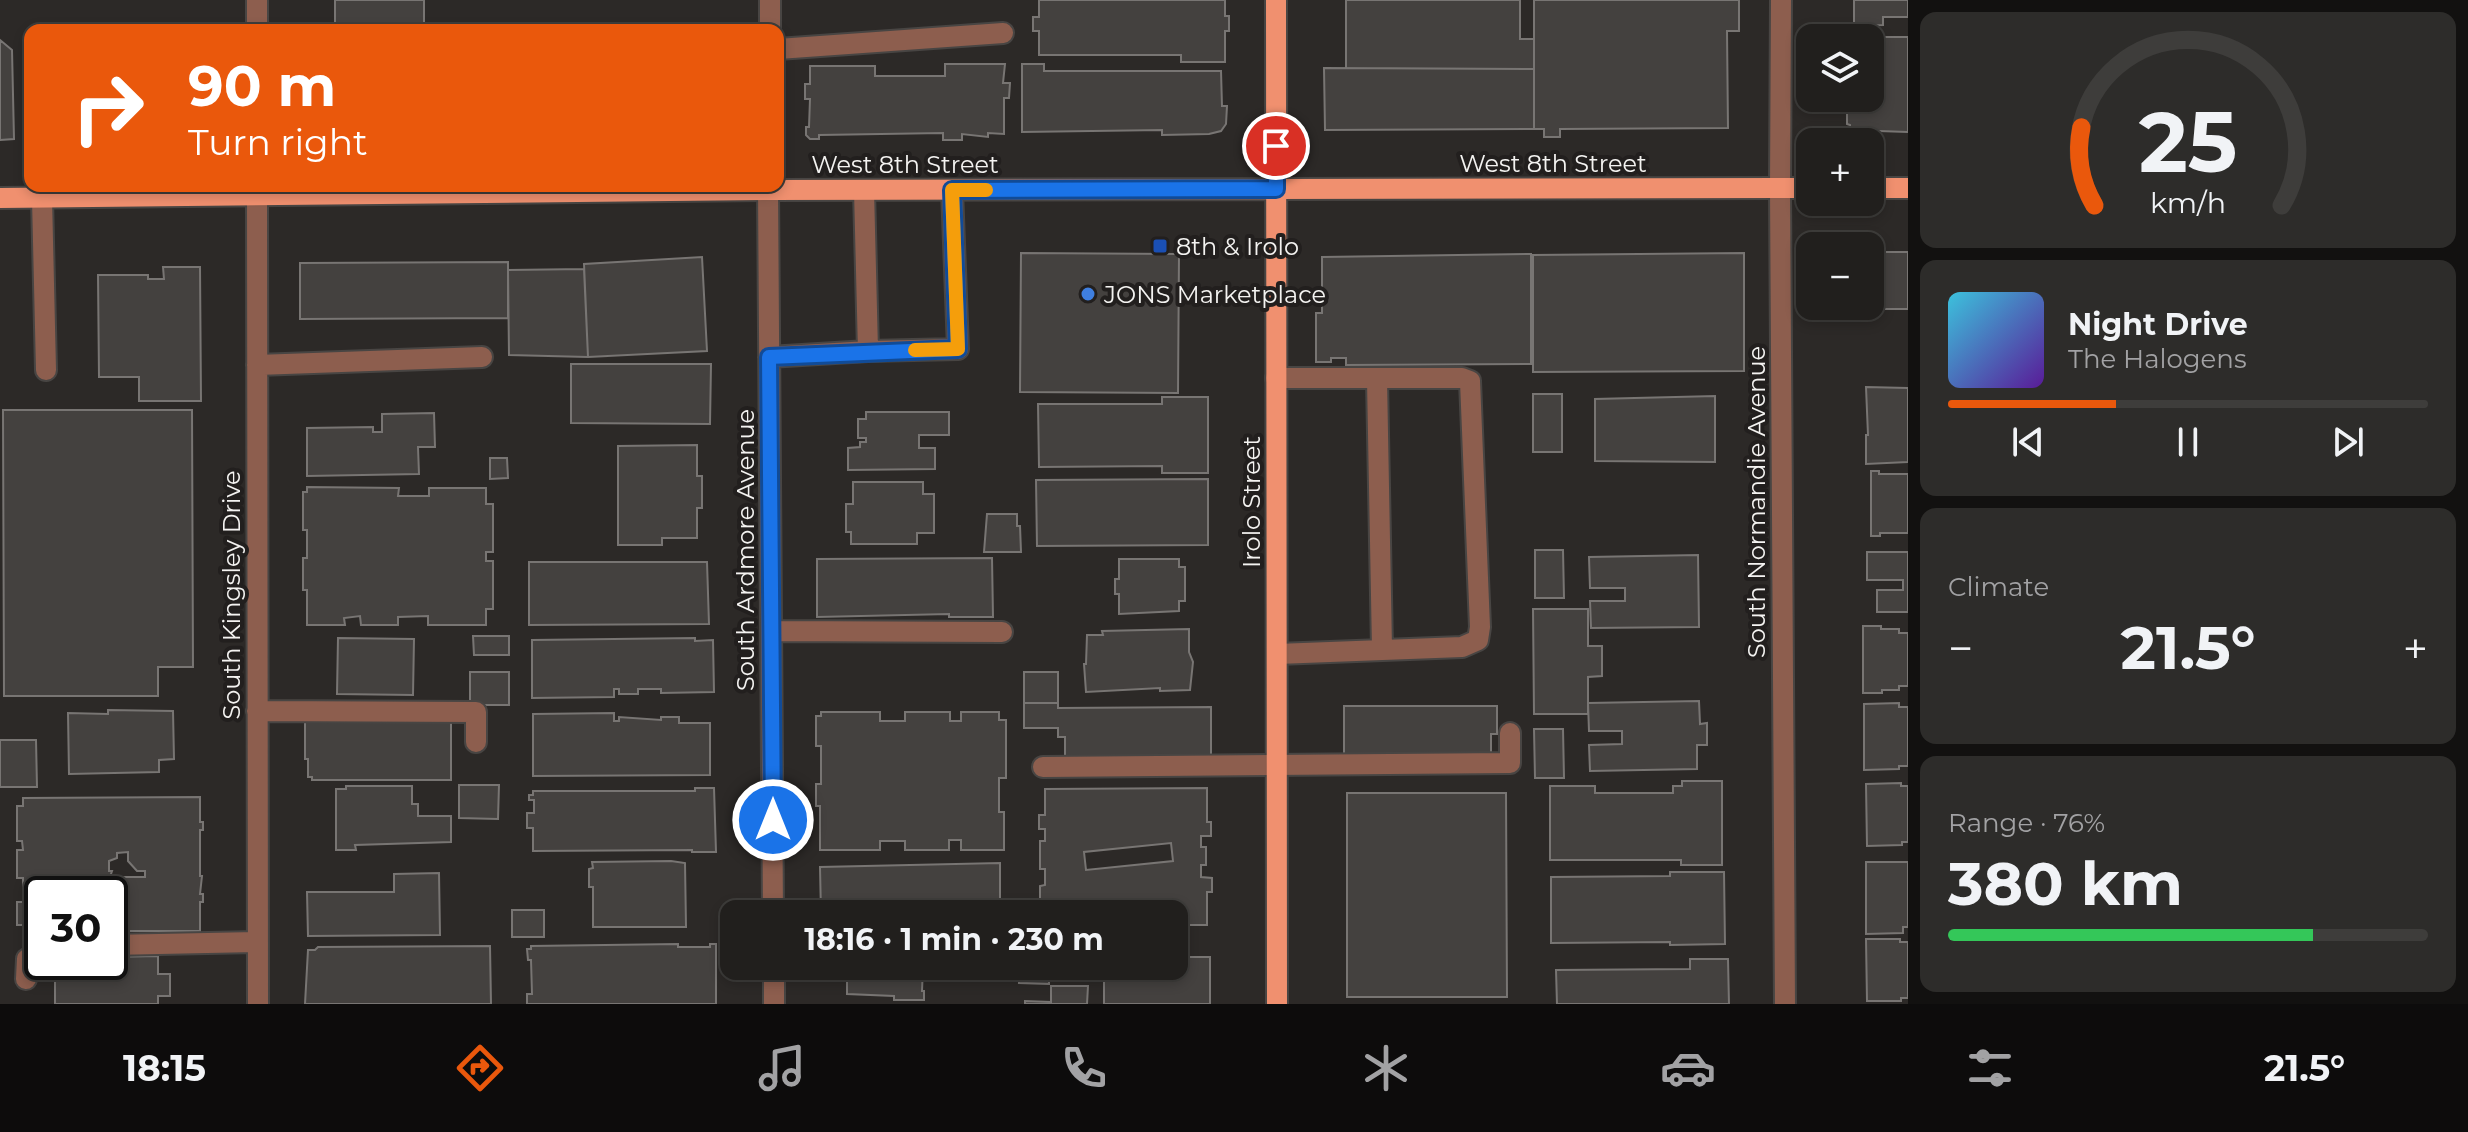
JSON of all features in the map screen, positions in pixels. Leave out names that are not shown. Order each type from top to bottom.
[{"type":"main road","name":"Irolo Street","points":[[1276,0],[1277,1004]]},
{"type":"main road","name":"West 8th Street","points":[[784,188],[1796,188]]},
{"type":"main road","points":[[1884,188],[1908,188]]},
{"type":"main road","name":"West 8th Street","points":[[0,198],[51,194],[257,192]]},
{"type":"street","points":[[257,0],[257,24]]},
{"type":"street","points":[[770,0],[770,24]]},
{"type":"street","name":"South Normandie Avenue","points":[[1781,0],[1785,1004]]},
{"type":"street","points":[[784,49],[1003,33]]},
{"type":"street","points":[[864,190],[868,351]]},
{"type":"street","points":[[769,357],[958,349],[952,190]]},
{"type":"street","name":"South Kingsley Drive","points":[[257,192],[258,1004]]},
{"type":"street","name":"South Ardmore Avenue","points":[[768,192],[773,900]]},
{"type":"street","points":[[46,370],[51,194]]},
{"type":"street","points":[[257,365],[482,357]]},
{"type":"street","points":[[1276,378],[1462,378],[1470,381],[1480,627],[1478,640],[1462,647],[1277,654]]},
{"type":"street","points":[[1377,379],[1382,649]]},
{"type":"street","points":[[771,631],[1002,632]]},
{"type":"street","points":[[257,711],[476,712],[476,742]]},
{"type":"street","points":[[1043,767],[1510,763],[1510,733]]},
{"type":"street","points":[[128,945],[257,942]]},
{"type":"street","points":[[774,980],[774,1004]]},
{"type":"building","points":[[335,0],[424,0],[424,24],[335,24]]},
{"type":"building","points":[[1039,0],[1225,0],[1229,31],[1225,31],[1225,62],[1181,62],[1181,55],[1039,55],[1039,31],[1033,31],[1033,17],[1039,17]]},
{"type":"building","points":[[1346,0],[1520,0],[1520,39],[1534,39],[1534,69],[1346,68]]},
{"type":"building","points":[[1534,0],[1739,0],[1739,31],[1727,31],[1728,128],[1560,129],[1560,137],[1544,137],[1544,129],[1534,129]]},
{"type":"building","points":[[1854,0],[1908,0],[1908,17],[1883,17],[1883,24],[1854,24]]},
{"type":"building","points":[[1884,37],[1908,37],[1908,132],[1850,128],[1847,112],[1884,112]]},
{"type":"building","points":[[0,40],[12,50],[14,139],[0,140]]},
{"type":"building","points":[[945,64],[1005,64],[1003,83],[1010,83],[1009,98],[1004,98],[1004,134],[988,133],[988,137],[962,134],[962,140],[943,140],[943,133],[819,135],[819,139],[810,139],[806,135],[810,99],[805,99],[805,84],[810,84],[810,66],[875,66],[875,76],[945,76]]},
{"type":"building","points":[[1022,64],[1044,64],[1044,71],[1221,71],[1222,106],[1227,106],[1226,124],[1221,131],[1209,134],[1162,135],[1162,130],[1022,132]]},
{"type":"building","points":[[1324,68],[1534,69],[1534,129],[1325,130]]},
{"type":"building","points":[[1884,252],[1908,252],[1908,309],[1884,309]]},
{"type":"building","points":[[1021,253],[1179,254],[1178,393],[1020,392]]},
{"type":"building","points":[[1744,253],[1744,371],[1533,372],[1533,255]]},
{"type":"building","points":[[1531,254],[1531,364],[1346,365],[1346,358],[1316,362],[1316,313],[1322,313],[1322,257]]},
{"type":"building","points":[[702,257],[707,351],[588,357],[584,264]]},
{"type":"building","points":[[508,262],[508,318],[300,319],[300,263]]},
{"type":"building","points":[[163,267],[200,267],[201,401],[139,401],[139,377],[99,377],[98,275],[148,275],[148,279],[164,279]]},
{"type":"building","points":[[584,269],[588,357],[509,355],[508,270]]},
{"type":"building","points":[[571,364],[711,364],[710,424],[571,423]]},
{"type":"building","points":[[1866,387],[1908,388],[1908,462],[1866,464]]},
{"type":"building","points":[[1533,394],[1562,394],[1562,452],[1533,452]]},
{"type":"building","points":[[1715,396],[1715,462],[1595,461],[1595,399]]},
{"type":"building","points":[[1162,397],[1208,397],[1208,473],[1162,473],[1162,466],[1039,467],[1038,404],[1162,404]]},
{"type":"building","points":[[3,410],[192,410],[193,667],[158,667],[158,696],[4,696]]},
{"type":"building","points":[[866,412],[949,412],[949,435],[919,435],[919,448],[935,448],[935,469],[848,470],[848,448],[860,447],[860,442],[866,442],[866,438],[858,438],[858,419],[866,419]]},
{"type":"building","points":[[434,413],[435,447],[418,447],[419,474],[307,476],[307,428],[373,427],[373,432],[382,432],[382,414]]},
{"type":"building","points":[[697,445],[697,476],[702,476],[702,508],[697,508],[697,538],[662,538],[662,545],[618,545],[618,446]]},
{"type":"building","points":[[490,458],[507,458],[508,478],[490,479]]},
{"type":"building","points":[[1871,471],[1908,474],[1908,533],[1871,536]]},
{"type":"building","points":[[1208,479],[1208,545],[1037,546],[1036,480]]},
{"type":"building","points":[[853,482],[923,482],[923,494],[934,494],[934,533],[917,533],[917,544],[851,544],[851,532],[846,532],[846,504],[853,504]]},
{"type":"building","points":[[307,487],[399,488],[398,496],[429,496],[429,488],[486,488],[486,504],[493,504],[493,552],[486,552],[486,561],[493,561],[493,609],[486,609],[486,625],[428,625],[428,616],[398,617],[398,625],[361,625],[360,616],[344,618],[345,625],[307,625],[307,590],[303,590],[307,530],[303,530],[303,492],[307,492]]},
{"type":"building","points":[[987,514],[1017,514],[1021,552],[984,552]]},
{"type":"building","points":[[1535,550],[1563,550],[1564,598],[1535,598]]},
{"type":"building","points":[[1867,552],[1908,552],[1908,612],[1877,612],[1877,590],[1903,590],[1903,580],[1867,580]]},
{"type":"building","points":[[1698,555],[1699,627],[1591,628],[1590,601],[1625,601],[1625,588],[1590,588],[1589,557]]},
{"type":"building","points":[[992,558],[993,617],[949,617],[949,614],[817,617],[817,559]]},
{"type":"building","points":[[1119,559],[1179,559],[1179,567],[1185,567],[1185,601],[1179,601],[1179,611],[1119,614],[1115,579],[1119,579]]},
{"type":"building","points":[[529,562],[707,562],[709,624],[529,625]]},
{"type":"building","points":[[1533,609],[1588,609],[1588,646],[1602,646],[1602,676],[1588,677],[1588,714],[1534,714]]},
{"type":"building","points":[[1863,626],[1881,626],[1881,629],[1899,629],[1899,633],[1908,633],[1908,686],[1899,686],[1899,690],[1882,690],[1882,693],[1863,693]]},
{"type":"building","points":[[1189,629],[1189,652],[1193,662],[1190,690],[1160,691],[1160,688],[1086,692],[1084,664],[1087,635],[1103,635],[1102,631]]},
{"type":"building","points":[[473,636],[509,636],[509,655],[474,655]]},
{"type":"building","points":[[338,638],[414,639],[413,695],[337,694]]},
{"type":"building","points":[[695,638],[695,641],[713,640],[714,692],[661,693],[661,689],[638,689],[638,694],[619,694],[619,689],[614,689],[614,697],[532,698],[532,640]]},
{"type":"building","points":[[470,672],[509,672],[509,705],[470,705]]},
{"type":"building","points":[[1024,672],[1058,672],[1058,703],[1024,703]]},
{"type":"building","points":[[1699,701],[1700,724],[1707,723],[1707,745],[1697,745],[1697,769],[1590,771],[1589,745],[1622,744],[1622,731],[1589,731],[1588,703]]},
{"type":"building","points":[[1024,703],[1058,703],[1058,708],[1211,707],[1211,759],[1065,760],[1065,737],[1058,737],[1058,728],[1024,728]]},
{"type":"building","points":[[1899,703],[1899,707],[1908,707],[1908,766],[1864,770],[1864,704]]},
{"type":"building","points":[[1344,706],[1497,706],[1497,734],[1491,734],[1491,758],[1344,759]]},
{"type":"building","points":[[108,710],[173,711],[174,759],[159,760],[159,772],[69,774],[68,713],[108,714]]},
{"type":"building","points":[[821,712],[880,712],[880,721],[905,721],[905,712],[950,712],[950,721],[961,721],[961,712],[999,712],[999,720],[1006,720],[1006,778],[999,778],[999,812],[1004,812],[1004,850],[961,850],[961,840],[949,840],[949,850],[905,850],[905,841],[880,841],[880,850],[820,850],[820,806],[816,806],[816,784],[821,784],[821,746],[816,746],[816,716],[821,716]]},
{"type":"building","points":[[614,713],[614,721],[619,721],[619,717],[661,720],[661,717],[679,717],[679,723],[710,723],[710,775],[533,776],[533,714]]},
{"type":"building","points":[[305,719],[451,719],[451,780],[312,780],[308,777],[308,759],[305,759]]},
{"type":"building","points":[[1534,729],[1563,729],[1564,778],[1535,778]]},
{"type":"building","points":[[0,740],[36,740],[37,787],[0,787]]},
{"type":"building","points":[[1682,781],[1722,781],[1722,865],[1681,865],[1681,860],[1550,860],[1550,786],[1595,786],[1595,793],[1673,793],[1673,786],[1682,786]]},
{"type":"building","points":[[1901,783],[1901,786],[1908,786],[1908,842],[1902,842],[1902,845],[1867,846],[1866,784]]},
{"type":"building","points":[[459,785],[499,785],[498,819],[459,818]]},
{"type":"building","points":[[346,786],[412,786],[412,804],[418,804],[418,816],[451,816],[451,842],[355,845],[356,850],[336,850],[336,789],[346,789]]},
{"type":"building","points":[[695,788],[714,788],[716,852],[533,851],[533,828],[527,828],[527,813],[534,813],[534,800],[529,800],[533,791],[695,791]]},
{"type":"building","points":[[1207,788],[1207,822],[1211,822],[1211,836],[1201,836],[1201,847],[1206,847],[1206,865],[1201,865],[1201,877],[1212,878],[1212,892],[1207,892],[1207,925],[1188,925],[1188,900],[1040,900],[1040,886],[1045,885],[1045,869],[1040,869],[1040,841],[1045,841],[1045,829],[1039,829],[1039,815],[1045,815],[1045,789]],"holes":[[[1171,843],[1173,861],[1086,870],[1084,852]]]},
{"type":"building","points":[[1347,793],[1506,793],[1507,997],[1347,997]]},
{"type":"building","points":[[200,797],[203,830],[200,830],[200,894],[203,894],[203,902],[200,902],[200,931],[128,931],[128,877],[145,877],[145,871],[137,871],[128,861],[128,852],[117,853],[117,858],[109,861],[110,876],[24,876],[24,925],[17,925],[17,902],[23,902],[23,878],[17,878],[17,850],[23,850],[22,841],[17,841],[17,806],[23,806],[23,798]]},
{"type":"building","points":[[592,862],[685,863],[686,927],[593,927],[593,887],[589,887]]},
{"type":"building","points":[[1866,862],[1908,862],[1908,927],[1903,927],[1903,933],[1866,934]]},
{"type":"building","points":[[1000,863],[1000,900],[821,900],[820,867]]},
{"type":"building","points":[[1670,872],[1724,872],[1725,944],[1551,943],[1551,877],[1670,876]]},
{"type":"building","points":[[439,873],[440,935],[308,936],[307,892],[394,892],[394,874]]},
{"type":"building","points":[[512,910],[544,910],[544,937],[512,937]]},
{"type":"building","points":[[1866,939],[1900,939],[1900,942],[1908,942],[1908,998],[1901,998],[1901,1001],[1867,1001]]},
{"type":"building","points":[[678,944],[678,947],[710,947],[710,944],[716,944],[716,1004],[527,1004],[527,994],[532,994],[531,960],[528,960],[527,949],[531,946]]},
{"type":"building","points":[[490,946],[491,1004],[305,1004],[308,950],[318,947]]},
{"type":"building","points":[[158,956],[158,974],[170,974],[170,996],[158,996],[158,1004],[55,1004],[55,980],[128,980],[128,957]]},
{"type":"building","points":[[1188,957],[1210,957],[1210,1004],[1104,1004],[1104,981],[1088,981],[1188,980]]},
{"type":"building","points":[[1690,959],[1728,959],[1729,1004],[1557,1004],[1556,970],[1690,969]]},
{"type":"building","points":[[847,980],[922,980],[924,1000],[894,1000],[894,996],[847,994]]},
{"type":"building","points":[[1019,980],[1049,980],[1049,984],[1019,983]]},
{"type":"building","points":[[1051,986],[1088,986],[1087,1004],[1025,1004],[1025,1001],[1051,1002]]},
{"type":"slow traffic","points":[[915,350],[958,349],[952,190],[986,190]]},
{"type":"place","name":"8th & Irolo","points":[[1160,246]]},
{"type":"place","name":"JONS Marketplace","points":[[1088,294]]},
{"type":"route","points":[[773,820],[769,357],[958,349],[952,190],[1276,189],[1276,146]]}]
